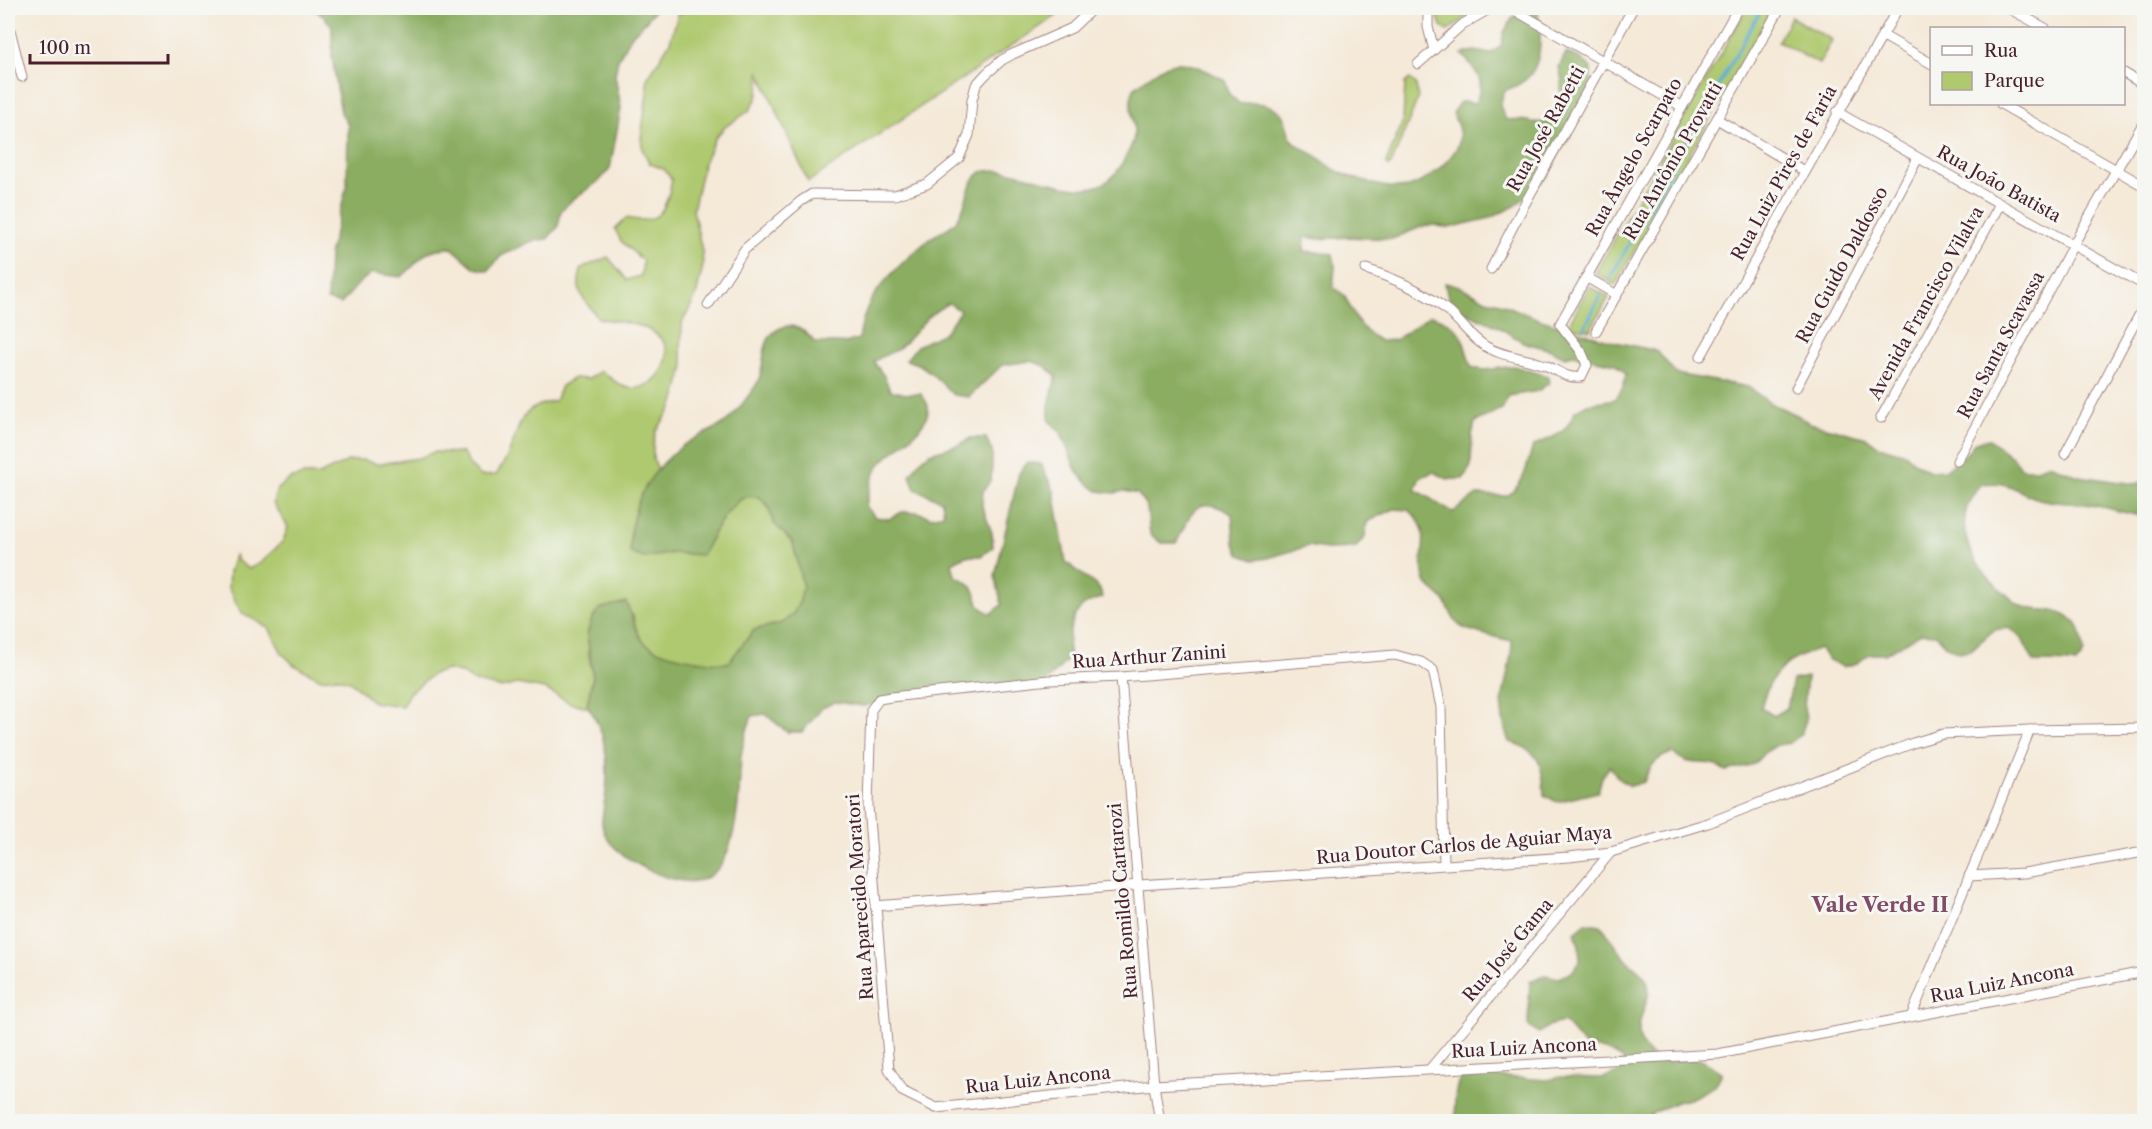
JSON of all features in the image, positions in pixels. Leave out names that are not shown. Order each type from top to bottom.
[{"type":"street","points":[[708,305],[745,249],[812,194],[895,195],[927,184],[959,158],[969,135],[972,100],[976,85],[986,74],[1013,54],[1072,28],[1093,8]]},
{"type":"street","points":[[1428,8],[1428,27],[1434,50]]},
{"type":"street","points":[[1418,64],[1464,24],[1490,8]]},
{"type":"street","points":[[1511,8],[1681,106]]},
{"type":"street","points":[[1528,18],[1534,8]]},
{"type":"street","name":"Rua José Rabetti","points":[[1491,269],[1522,207],[1633,8]]},
{"type":"street","name":"Rua Ângelo Scarpato","points":[[1366,269],[1396,279],[1426,295],[1448,311],[1485,346],[1547,366],[1561,375],[1572,378],[1581,377],[1587,365],[1581,351],[1560,324],[1738,8]]},
{"type":"street","name":"Rua Antônio Provatti","points":[[1596,332],[1780,8]]},
{"type":"street","name":"Rua Luiz Pires de Faria","points":[[1701,356],[1803,171],[1898,8]]},
{"type":"street","points":[[2008,8],[2043,27]]},
{"type":"street","points":[[8,22],[22,77]]},
{"type":"street","points":[[1882,35],[1930,63]]},
{"type":"street","points":[[2125,75],[2145,86]]},
{"type":"street","points":[[2003,105],[2145,186]]},
{"type":"street","name":"Rua João Batista","points":[[1837,112],[2145,285]]},
{"type":"street","points":[[1717,119],[1803,171]]},
{"type":"street","name":"Rua Santa Scavassa","points":[[1957,461],[2073,244],[2145,122]]},
{"type":"street","name":"Rua Guido Daldosso","points":[[1796,388],[1918,158]]},
{"type":"street","name":"Avenida Francisco Vilalva","points":[[1881,418],[2000,204]]},
{"type":"street","points":[[1586,277],[1617,295]]},
{"type":"street","points":[[2064,454],[2145,306]]},
{"type":"street","name":"Rua Arthur Zanini","points":[[879,699],[1050,680],[1121,677],[1395,654],[1421,662],[1433,670],[1441,707],[1444,864]]},
{"type":"street","name":"Rua Romildo Cartarozi","points":[[1121,677],[1154,1085],[1160,1122]]},
{"type":"street","name":"Rua Aparecido Moratori","points":[[879,699],[872,710],[868,806],[874,906],[889,1069],[902,1091]]},
{"type":"street","name":"Rua Doutor Carlos de Aguiar Maya","points":[[874,906],[1139,885],[1569,857],[1611,852],[1708,823],[1913,743],[1943,734],[2145,728]]},
{"type":"street","points":[[1911,1017],[2030,730]]},
{"type":"street","name":"Rua José Gama","points":[[1430,1069],[1611,852]]},
{"type":"street","points":[[1969,876],[2024,873],[2145,852]]},
{"type":"street","name":"Rua Luiz Ancona","points":[[902,1091],[936,1108],[1154,1085],[1718,1054],[2145,972]]},
{"type":"green space","points":[[311,8],[656,8],[632,35],[618,59],[615,75],[621,108],[610,169],[599,181],[572,200],[561,211],[558,227],[547,239],[532,241],[501,256],[488,271],[475,268],[452,248],[434,250],[423,256],[401,277],[372,273],[359,283],[341,304],[327,300],[329,255],[347,185],[348,125],[341,113],[332,57],[332,27],[324,16]]},
{"type":"green space","points":[[696,8],[1068,8],[808,182],[759,71],[760,84],[757,98],[749,111],[725,127],[715,138],[703,165],[693,210],[703,266],[696,296],[682,323],[681,352],[684,366],[672,408],[656,431],[653,459],[658,469],[639,502],[630,538],[644,558],[673,553],[702,555],[720,522],[733,506],[746,497],[760,497],[769,508],[773,522],[793,543],[803,587],[800,601],[793,614],[782,623],[754,630],[728,663],[683,658],[659,651],[643,641],[636,629],[633,615],[588,650],[593,677],[588,707],[570,703],[545,689],[517,684],[501,688],[473,681],[461,673],[447,670],[433,674],[409,693],[402,706],[373,702],[350,681],[336,677],[321,679],[294,665],[282,653],[269,628],[242,613],[228,587],[229,572],[235,555],[238,561],[249,569],[262,562],[283,541],[288,527],[273,503],[277,489],[290,479],[304,475],[319,475],[348,461],[363,460],[377,464],[419,458],[434,452],[463,453],[470,466],[481,476],[496,475],[507,457],[524,417],[534,408],[555,401],[561,386],[574,378],[588,379],[601,371],[622,386],[636,388],[646,385],[662,371],[666,361],[666,350],[662,341],[653,332],[640,326],[598,318],[581,295],[579,284],[582,268],[608,257],[627,280],[641,276],[643,261],[621,241],[615,229],[626,218],[647,220],[654,217],[660,213],[667,200],[672,180],[664,169],[650,164],[643,151],[641,138],[647,79],[670,42],[678,14]]},
{"type":"green space","points":[[1435,8],[1472,8],[1471,13],[1448,31],[1441,26]]},
{"type":"green space","points":[[1524,8],[1537,8],[1540,25],[1539,53],[1537,62],[1528,77],[1520,84],[1504,91],[1500,106],[1506,120],[1547,122],[1560,97],[1562,80],[1559,67],[1566,53],[1580,58],[1591,68],[1588,97],[1548,176],[1515,206],[1490,218],[1448,228],[1434,225],[1421,227],[1392,239],[1305,237],[1304,251],[1333,254],[1335,267],[1333,287],[1344,295],[1357,321],[1380,341],[1395,340],[1431,315],[1450,324],[1460,334],[1471,367],[1485,370],[1514,366],[1548,376],[1549,383],[1538,391],[1509,396],[1502,409],[1475,422],[1471,466],[1463,479],[1448,479],[1434,472],[1420,477],[1415,490],[1453,512],[1477,495],[1507,496],[1522,480],[1533,446],[1563,431],[1575,411],[1587,404],[1615,399],[1623,388],[1626,374],[1615,364],[1573,355],[1565,357],[1551,350],[1523,342],[1497,326],[1456,308],[1448,297],[1445,283],[1459,286],[1486,300],[1500,303],[1541,320],[1615,342],[1657,351],[1676,374],[1748,387],[1770,403],[1810,423],[1867,438],[1878,446],[1906,454],[1917,464],[1930,471],[1945,470],[1967,453],[1975,442],[1989,439],[2013,458],[2022,469],[2036,469],[2050,464],[2078,476],[2135,484],[2144,481],[2144,517],[2093,505],[2043,500],[2009,486],[1993,483],[1982,484],[1971,498],[1964,527],[1973,556],[1993,582],[2020,605],[2031,609],[2055,611],[2076,622],[2084,653],[2076,664],[2034,662],[2021,637],[2008,628],[1994,630],[1971,650],[1958,652],[1945,645],[1936,634],[1921,633],[1885,654],[1870,654],[1857,663],[1843,667],[1829,660],[1820,649],[1789,663],[1781,669],[1769,685],[1761,708],[1774,716],[1787,708],[1793,680],[1807,677],[1804,707],[1806,720],[1801,734],[1790,743],[1777,745],[1764,753],[1754,764],[1726,771],[1712,764],[1688,761],[1672,753],[1654,763],[1644,782],[1630,786],[1618,778],[1610,766],[1602,777],[1598,792],[1557,802],[1544,795],[1538,760],[1527,749],[1509,742],[1502,714],[1502,702],[1512,641],[1463,628],[1456,622],[1445,601],[1425,581],[1422,568],[1424,534],[1417,519],[1409,510],[1394,509],[1367,522],[1365,537],[1355,548],[1327,549],[1308,546],[1254,560],[1240,555],[1234,542],[1232,514],[1219,507],[1202,505],[1191,515],[1176,543],[1161,543],[1150,534],[1147,507],[1138,494],[1124,491],[1114,493],[1098,491],[1077,472],[1060,431],[1049,421],[1049,406],[1056,376],[1045,366],[1031,361],[1002,365],[969,397],[954,395],[931,373],[920,365],[906,360],[917,346],[944,333],[960,311],[949,303],[927,319],[899,348],[874,362],[890,390],[906,394],[921,394],[928,406],[924,422],[918,430],[879,466],[871,483],[866,506],[875,517],[889,519],[902,512],[917,512],[931,517],[944,514],[942,501],[915,489],[910,475],[919,462],[930,453],[958,445],[971,438],[986,438],[992,451],[992,466],[991,480],[983,491],[982,506],[992,533],[993,547],[981,556],[965,556],[952,563],[955,576],[969,584],[976,595],[979,606],[991,614],[1002,605],[995,576],[1019,473],[1027,462],[1041,464],[1054,491],[1066,562],[1099,588],[1103,597],[1084,605],[1074,617],[1069,637],[1070,657],[1044,684],[1000,687],[986,693],[969,693],[941,687],[864,706],[835,702],[822,708],[802,732],[787,732],[765,714],[752,716],[741,756],[738,808],[731,843],[722,863],[705,878],[683,881],[660,875],[634,862],[612,844],[605,834],[602,823],[607,780],[605,746],[598,725],[587,705],[593,677],[587,635],[591,621],[599,609],[626,602],[640,637],[650,646],[683,658],[728,663],[754,630],[782,623],[793,614],[800,601],[803,587],[793,543],[773,522],[769,508],[760,497],[746,497],[733,506],[720,522],[702,555],[673,553],[644,558],[630,553],[630,536],[636,507],[649,481],[681,447],[723,424],[739,409],[758,381],[766,346],[772,334],[788,326],[799,328],[815,343],[845,343],[859,339],[866,311],[879,288],[914,252],[954,223],[962,211],[973,181],[982,172],[1004,171],[1069,187],[1085,188],[1099,185],[1112,177],[1123,162],[1133,141],[1131,101],[1134,88],[1170,64],[1192,65],[1225,80],[1229,94],[1240,104],[1260,103],[1279,111],[1284,117],[1294,142],[1337,171],[1382,186],[1400,188],[1414,185],[1438,170],[1456,150],[1460,134],[1452,113],[1460,102],[1475,103],[1479,95],[1479,77],[1462,54],[1475,51],[1490,54],[1501,46],[1504,32],[1512,19]]},
{"type":"green space","points":[[1747,8],[1773,8],[1615,285],[1595,273]]},
{"type":"green space","points":[[1791,17],[1832,40],[1819,64],[1778,41]]},
{"type":"green space","points":[[1410,79],[1416,84],[1418,98],[1391,165],[1388,166],[1386,163],[1403,121],[1405,83]]},
{"type":"green space","points":[[1589,286],[1609,297],[1590,330],[1568,326]]},
{"type":"green space","points":[[1586,923],[1601,925],[1626,959],[1646,979],[1648,995],[1639,1027],[1645,1050],[1655,1058],[1670,1063],[1691,1058],[1709,1064],[1722,1073],[1715,1086],[1690,1099],[1676,1102],[1651,1114],[1653,1121],[1457,1122],[1455,1099],[1460,1077],[1489,1074],[1547,1080],[1561,1077],[1603,1078],[1618,1073],[1624,1060],[1605,1050],[1585,1046],[1564,1022],[1550,1025],[1539,1033],[1528,1025],[1530,981],[1545,975],[1559,978],[1572,972],[1580,961],[1575,932]]},
{"type":"waterway","points":[[1610,278],[1762,8]]},
{"type":"waterway","points":[[1585,327],[1600,296]]},
{"type":"district","name":"Vale Verde II","points":[[1880,904]]}]
